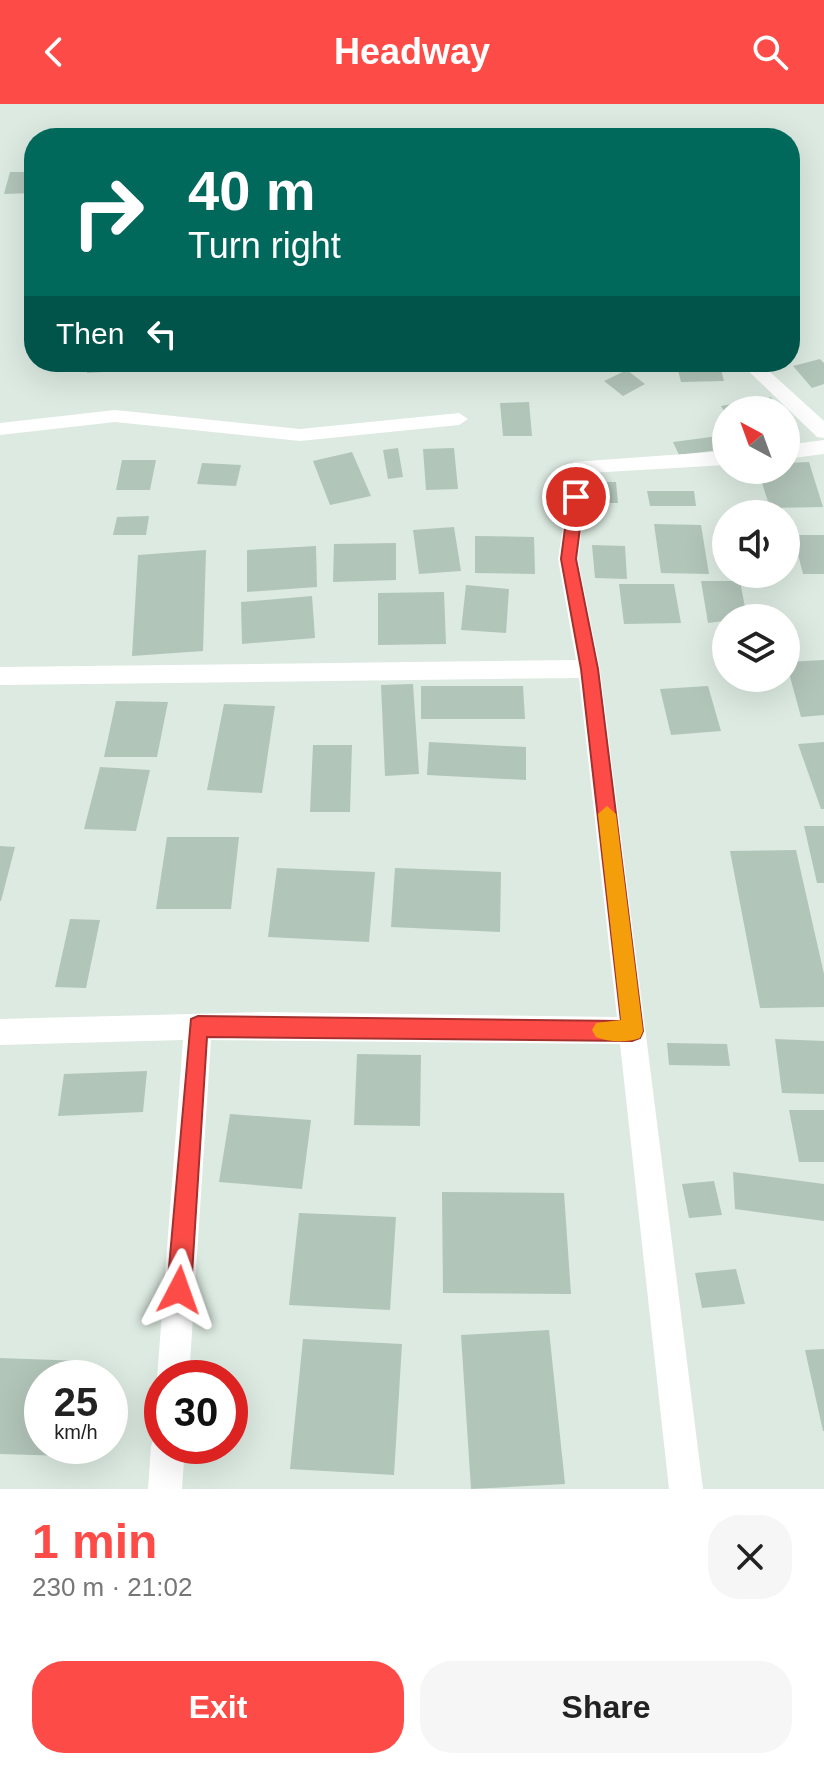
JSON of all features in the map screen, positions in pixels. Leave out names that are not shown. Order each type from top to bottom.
[{"type":"street","points":[[759,372],[824,432]]},
{"type":"street","points":[[0,429],[115,416],[300,435],[459,419]]},
{"type":"street","points":[[800,450],[824,447]]},
{"type":"street","points":[[686,1489],[589,669],[568,559],[580,467],[712,459]]},
{"type":"street","points":[[0,676],[589,669]]},
{"type":"street","points":[[0,1032],[198,1027],[632,1031]]},
{"type":"street","points":[[174,1360],[198,1027]]},
{"type":"street","points":[[165,1489],[167,1464]]},
{"type":"building","points":[[10,172],[24,172],[24,193],[4,194]]},
{"type":"building","points":[[820,359],[824,363],[824,384],[812,388],[798,372],[800,364]]},
{"type":"building","points":[[630,372],[645,384],[623,396],[604,381]]},
{"type":"building","points":[[678,372],[722,372],[724,381],[681,382]]},
{"type":"building","points":[[529,402],[532,436],[503,436],[500,403]]},
{"type":"building","points":[[712,437],[712,451],[679,455],[673,442]]},
{"type":"building","points":[[398,448],[403,477],[388,479],[383,450]]},
{"type":"building","points":[[454,448],[458,489],[426,490],[423,449]]},
{"type":"building","points":[[352,452],[371,496],[330,505],[313,461]]},
{"type":"building","points":[[122,460],[156,460],[150,490],[116,490]]},
{"type":"building","points":[[800,462],[809,462],[823,507],[800,507],[800,500],[767,500],[762,484],[800,484]]},
{"type":"building","points":[[202,463],[241,465],[236,486],[197,484]]},
{"type":"building","points":[[594,482],[616,482],[618,503],[595,503]]},
{"type":"building","points":[[647,491],[694,491],[696,506],[650,506]]},
{"type":"building","points":[[149,516],[146,535],[113,535],[117,517]]},
{"type":"building","points":[[654,524],[701,525],[709,574],[661,573]]},
{"type":"building","points":[[454,527],[461,571],[419,574],[413,530]]},
{"type":"building","points":[[800,535],[824,535],[824,574],[803,574]]},
{"type":"building","points":[[475,536],[534,537],[535,574],[475,573]]},
{"type":"building","points":[[396,543],[396,580],[333,582],[334,544]]},
{"type":"building","points":[[592,545],[625,546],[627,579],[595,578]]},
{"type":"building","points":[[316,546],[317,587],[247,592],[247,550]]},
{"type":"building","points":[[206,550],[203,651],[132,656],[138,555]]},
{"type":"building","points":[[701,581],[712,581],[712,588],[741,588],[744,604],[712,604],[712,622],[708,623]]},
{"type":"building","points":[[619,584],[674,584],[681,623],[624,624]]},
{"type":"building","points":[[466,585],[509,589],[506,633],[461,630]]},
{"type":"building","points":[[444,592],[446,644],[378,645],[378,593]]},
{"type":"building","points":[[312,596],[315,638],[242,644],[241,602]]},
{"type":"building","points":[[824,660],[824,715],[801,717],[794,692],[800,692],[800,661]]},
{"type":"building","points":[[413,684],[419,774],[385,776],[381,685]]},
{"type":"building","points":[[421,686],[523,686],[525,719],[421,719]]},
{"type":"building","points":[[708,686],[721,731],[671,735],[660,689]]},
{"type":"building","points":[[116,701],[168,702],[157,757],[104,757]]},
{"type":"building","points":[[224,704],[275,706],[262,793],[207,790]]},
{"type":"building","points":[[429,742],[526,747],[526,780],[427,775]]},
{"type":"building","points":[[824,742],[824,809],[821,809],[798,744]]},
{"type":"building","points":[[313,745],[352,745],[350,812],[310,812]]},
{"type":"building","points":[[100,767],[150,770],[136,831],[84,829]]},
{"type":"building","points":[[804,826],[824,826],[824,883],[817,883]]},
{"type":"building","points":[[167,837],[239,837],[231,909],[156,909]]},
{"type":"building","points":[[0,846],[15,847],[1,901],[0,901]]},
{"type":"building","points":[[796,850],[824,974],[824,1007],[760,1008],[730,851]]},
{"type":"building","points":[[277,868],[375,872],[369,942],[268,937]]},
{"type":"building","points":[[395,868],[501,872],[500,932],[391,927]]},
{"type":"building","points":[[70,919],[100,920],[86,988],[55,987]]},
{"type":"building","points":[[775,1039],[824,1041],[824,1094],[782,1093]]},
{"type":"building","points":[[667,1043],[727,1044],[730,1066],[669,1065]]},
{"type":"building","points":[[357,1054],[421,1055],[420,1126],[354,1125]]},
{"type":"building","points":[[147,1071],[143,1112],[58,1116],[64,1074]]},
{"type":"building","points":[[789,1110],[824,1110],[824,1162],[799,1162]]},
{"type":"building","points":[[230,1114],[311,1120],[302,1189],[219,1182]]},
{"type":"building","points":[[733,1172],[824,1184],[824,1221],[735,1209]]},
{"type":"building","points":[[714,1181],[722,1215],[689,1218],[682,1184]]},
{"type":"building","points":[[442,1192],[564,1193],[571,1294],[443,1293]]},
{"type":"building","points":[[299,1213],[396,1217],[390,1310],[289,1305]]},
{"type":"building","points":[[736,1269],[745,1304],[702,1308],[695,1273]]},
{"type":"building","points":[[549,1330],[565,1484],[471,1489],[461,1335]]},
{"type":"building","points":[[303,1339],[402,1344],[394,1475],[290,1469]]},
{"type":"building","points":[[824,1349],[824,1431],[823,1431],[805,1350]]},
{"type":"building","points":[[0,1358],[55,1360],[24,1360],[24,1455],[0,1454]]},
{"type":"slow traffic","points":[[603,1030],[632,1031],[607,814]]},
{"type":"route","points":[[179,1290],[198,1027],[264,1025],[632,1031],[589,669],[568,559],[576,497]]}]
